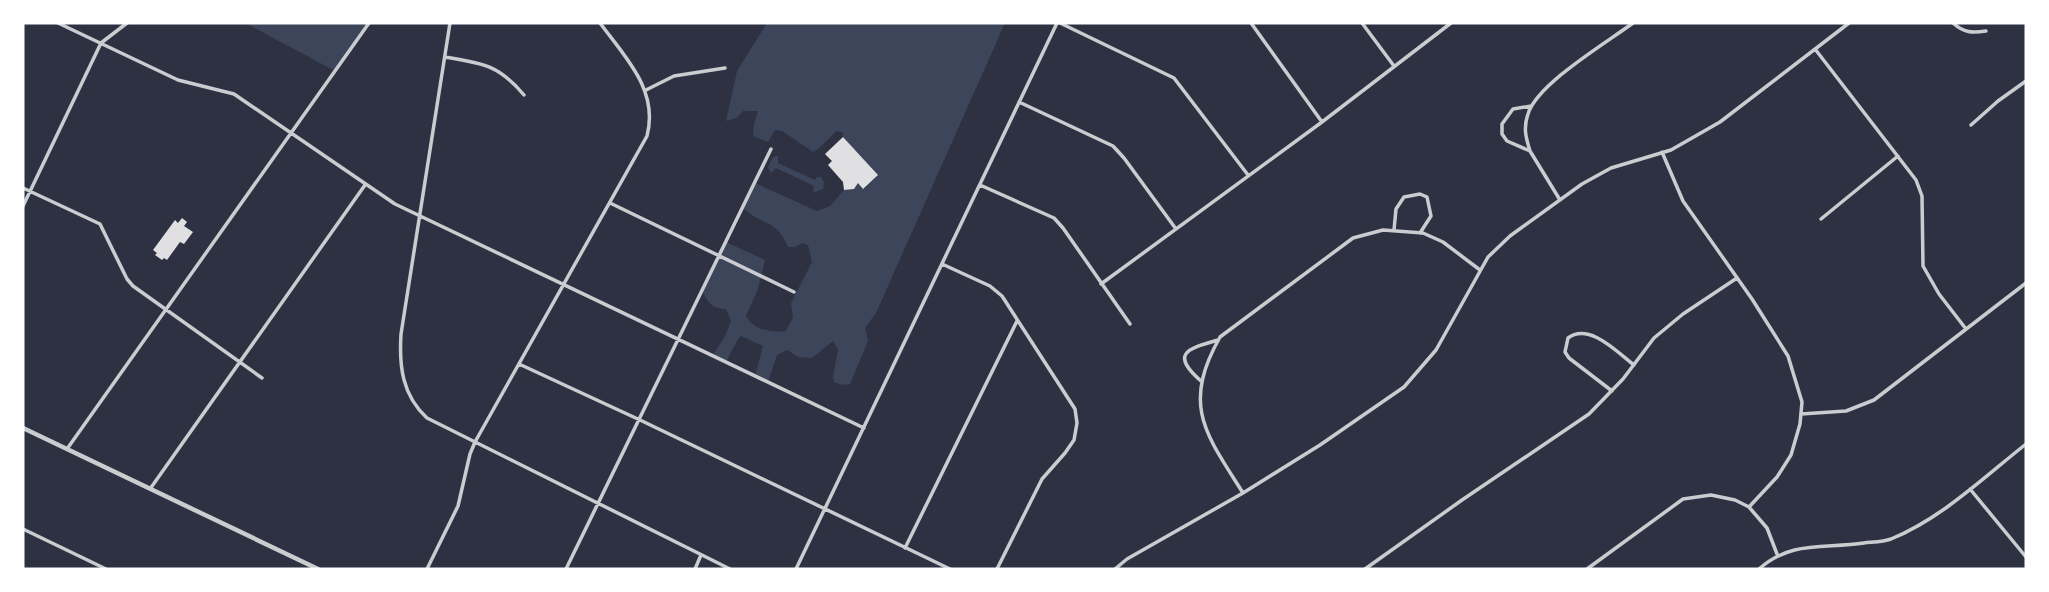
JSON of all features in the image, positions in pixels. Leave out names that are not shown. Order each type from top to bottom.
[{"type":"street","points":[[58,23],[178,80],[234,94],[395,204],[864,428]]},
{"type":"street","points":[[23,206],[101,43],[127,23]]},
{"type":"street","points":[[67,449],[369,23]]},
{"type":"street","points":[[450,23],[401,334],[399,358],[403,380],[415,405],[427,418],[730,569]]},
{"type":"street","points":[[427,569],[458,506],[475,442],[647,136],[650,109],[646,90],[600,23]]},
{"type":"street","points":[[796,569],[1058,23],[1174,78],[1248,175]]},
{"type":"street","points":[[1251,23],[1322,122]]},
{"type":"street","points":[[1362,23],[1395,66]]},
{"type":"street","points":[[1101,284],[1322,122],[1451,23]]},
{"type":"street","points":[[1560,200],[1530,151],[1524,135],[1528,114],[1550,84],[1633,23]]},
{"type":"street","points":[[1115,569],[1127,559],[1243,493],[1320,445],[1404,387],[1436,350],[1488,257],[1510,236],[1582,184],[1611,168],[1662,152],[1720,122],[1850,23]]},
{"type":"street","points":[[1953,23],[1969,33],[1986,31]]},
{"type":"street","points":[[1815,49],[1916,180],[1922,196],[1923,266],[1939,294],[1966,329]]},
{"type":"street","points":[[445,57],[482,63],[501,72],[524,95]]},
{"type":"street","points":[[646,90],[674,76],[725,68]]},
{"type":"street","points":[[1971,125],[2026,81]]},
{"type":"street","points":[[1019,102],[1113,146],[1176,229]]},
{"type":"street","points":[[1530,151],[1507,141],[1502,134],[1502,124],[1513,109],[1532,105]]},
{"type":"street","points":[[566,569],[771,149]]},
{"type":"street","points":[[1662,152],[1682,201],[1788,356],[1802,402],[1791,455],[1777,477],[1749,507]]},
{"type":"street","points":[[1821,219],[1898,156]]},
{"type":"street","points":[[150,489],[365,185]]},
{"type":"street","points":[[979,185],[1054,218],[1130,324]]},
{"type":"street","points":[[23,188],[100,224],[127,279],[165,310],[262,378]]},
{"type":"street","points":[[1394,230],[1396,209],[1404,197],[1420,194],[1427,197],[1431,216],[1420,233]]},
{"type":"street","points":[[610,204],[794,292]]},
{"type":"street","points":[[1243,493],[1206,434],[1200,408],[1202,382],[1209,356],[1218,340],[1245,316],[1353,238],[1383,230],[1420,233],[1443,242],[1480,270]]},
{"type":"street","points":[[942,264],[990,286],[1002,296],[1074,409],[1077,423],[1074,440],[1037,487],[997,569]]},
{"type":"street","points":[[1365,569],[1589,414],[1612,391],[1654,338],[1683,314],[1737,278]]},
{"type":"street","points":[[1801,414],[1846,411],[1874,400],[2026,283]]},
{"type":"street","points":[[905,548],[1017,320]]},
{"type":"street","points":[[1612,391],[1569,358],[1565,352],[1568,338],[1575,333],[1589,333],[1634,365]]},
{"type":"street","points":[[1202,382],[1189,371],[1185,356],[1194,347],[1218,340]]},
{"type":"street","points":[[518,364],[640,420],[946,569]]},
{"type":"street","points":[[23,428],[318,569]]},
{"type":"street","points":[[1759,569],[1777,554],[1801,547],[1841,546],[1887,540],[1925,524],[2026,444]]},
{"type":"street","points":[[1970,489],[2026,557]]},
{"type":"street","points":[[1587,569],[1683,499],[1711,495],[1735,500],[1749,507],[1767,528],[1777,554]]},
{"type":"street","points":[[23,529],[106,569]]},
{"type":"street","points":[[695,569],[702,555]]},
{"type":"shaded area","points":[[245,23],[369,23],[335,71]]},
{"type":"shaded area","points":[[767,23],[1005,23],[876,313],[865,328],[868,341],[850,384],[834,382],[838,350],[833,341],[812,358],[798,357],[787,350],[777,355],[768,382],[755,376],[763,346],[741,336],[726,362],[712,356],[731,321],[726,309],[711,304],[702,291],[726,242],[765,260],[758,289],[746,316],[754,325],[768,330],[785,332],[793,318],[791,303],[812,262],[808,245],[802,243],[788,247],[779,231],[743,208],[755,183],[817,211],[830,206],[844,190],[854,189],[858,183],[864,189],[878,175],[843,137],[843,133],[837,131],[813,152],[782,131],[775,130],[768,142],[753,136],[758,111],[743,111],[736,118],[726,121],[737,71]]},
{"type":"shaded area","points":[[778,156],[778,163],[815,180],[821,177],[823,189],[813,193],[814,186],[776,168],[771,173],[768,167],[773,157]]},
{"type":"building","points":[[843,137],[878,175],[863,189],[858,183],[854,189],[844,190],[843,182],[828,165],[832,161],[825,154]]},
{"type":"building","points":[[182,218],[187,222],[184,226],[193,232],[184,244],[180,242],[167,260],[162,260],[153,250],[175,220],[178,223]]}]
